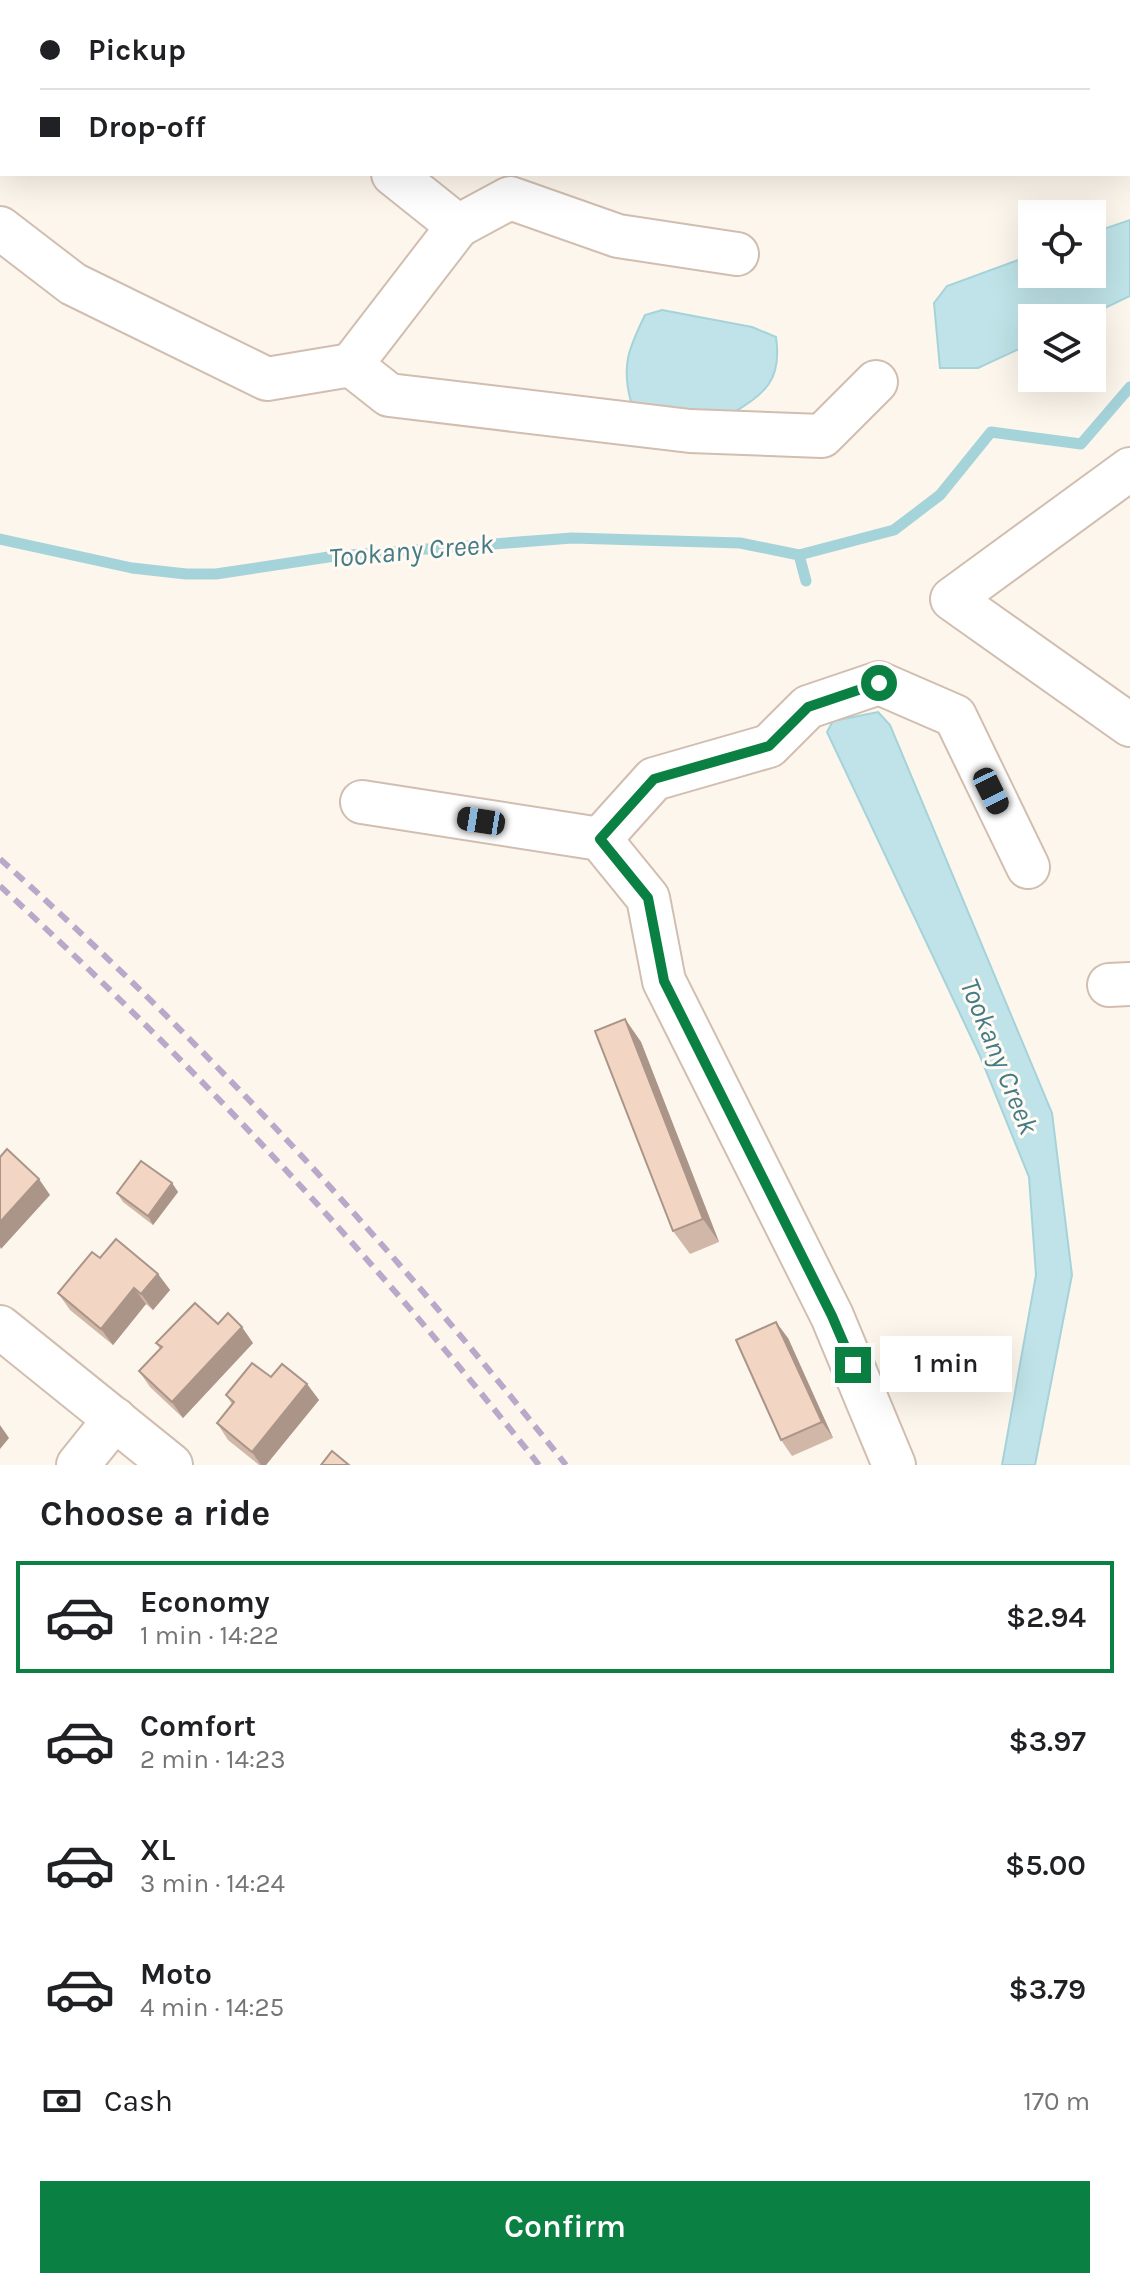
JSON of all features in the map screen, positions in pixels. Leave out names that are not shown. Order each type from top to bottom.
[{"type":"street","points":[[396,176],[458,226]]},
{"type":"street","points":[[0,228],[73,284],[267,379],[351,365],[458,226],[510,198],[618,236],[737,254]]},
{"type":"street","points":[[351,365],[389,395],[690,431],[822,436],[876,382]]},
{"type":"street","points":[[1130,469],[952,599],[1130,725]]},
{"type":"street","points":[[600,839],[654,779],[769,746],[808,707],[879,683],[955,716],[1028,867]]},
{"type":"street","points":[[362,802],[600,839],[648,898],[664,981],[832,1316],[894,1465]]},
{"type":"street","points":[[0,1327],[171,1465]]},
{"type":"street","points":[[78,1465],[115,1419]]},
{"type":"water","points":[[1130,220],[1130,296],[1106,307],[1106,304],[1018,304],[1018,349],[978,368],[940,368],[934,303],[947,286],[1018,260],[1018,288],[1106,288],[1106,228]]},
{"type":"water","points":[[662,310],[752,327],[776,337],[776,367],[766,387],[749,403],[724,419],[631,402],[627,367],[631,347],[645,315]]},
{"type":"water","points":[[878,712],[890,725],[1052,1113],[1072,1275],[1035,1465],[1002,1465],[1036,1275],[1029,1177],[980,1056],[827,732],[833,721]]},
{"type":"building","points":[[625,1019],[703,1219],[673,1231],[595,1031]]},
{"type":"building","points":[[7,1149],[39,1179],[0,1222],[0,1157]]},
{"type":"building","points":[[141,1161],[172,1183],[148,1216],[117,1193]]},
{"type":"building","points":[[116,1239],[158,1274],[141,1294],[134,1288],[101,1329],[58,1293],[92,1252],[100,1258]]},
{"type":"building","points":[[195,1303],[218,1324],[228,1313],[242,1327],[172,1402],[139,1371],[162,1347],[156,1343]]},
{"type":"building","points":[[776,1322],[822,1422],[781,1440],[736,1340]]},
{"type":"building","points":[[252,1363],[271,1377],[282,1364],[307,1384],[252,1452],[217,1423],[234,1402],[226,1395]]},
{"type":"building","points":[[332,1451],[349,1465],[321,1465]]},
{"type":"waterway","points":[[799,555],[894,530],[940,495],[991,432],[1081,444],[1130,387]]},
{"type":"waterway","name":"Tookany Creek","points":[[0,539],[132,568],[186,574],[216,574],[335,556],[572,538],[740,543],[799,555],[806,581]]},
{"type":"railway","points":[[0,859],[152,1001],[296,1150],[434,1305],[566,1465]]},
{"type":"railway","points":[[0,886],[143,1023],[281,1165],[413,1312],[539,1465]]},
{"type":"route","points":[[853,1365],[832,1316],[664,981],[648,898],[600,839],[654,779],[769,746],[808,707],[879,683]]}]
